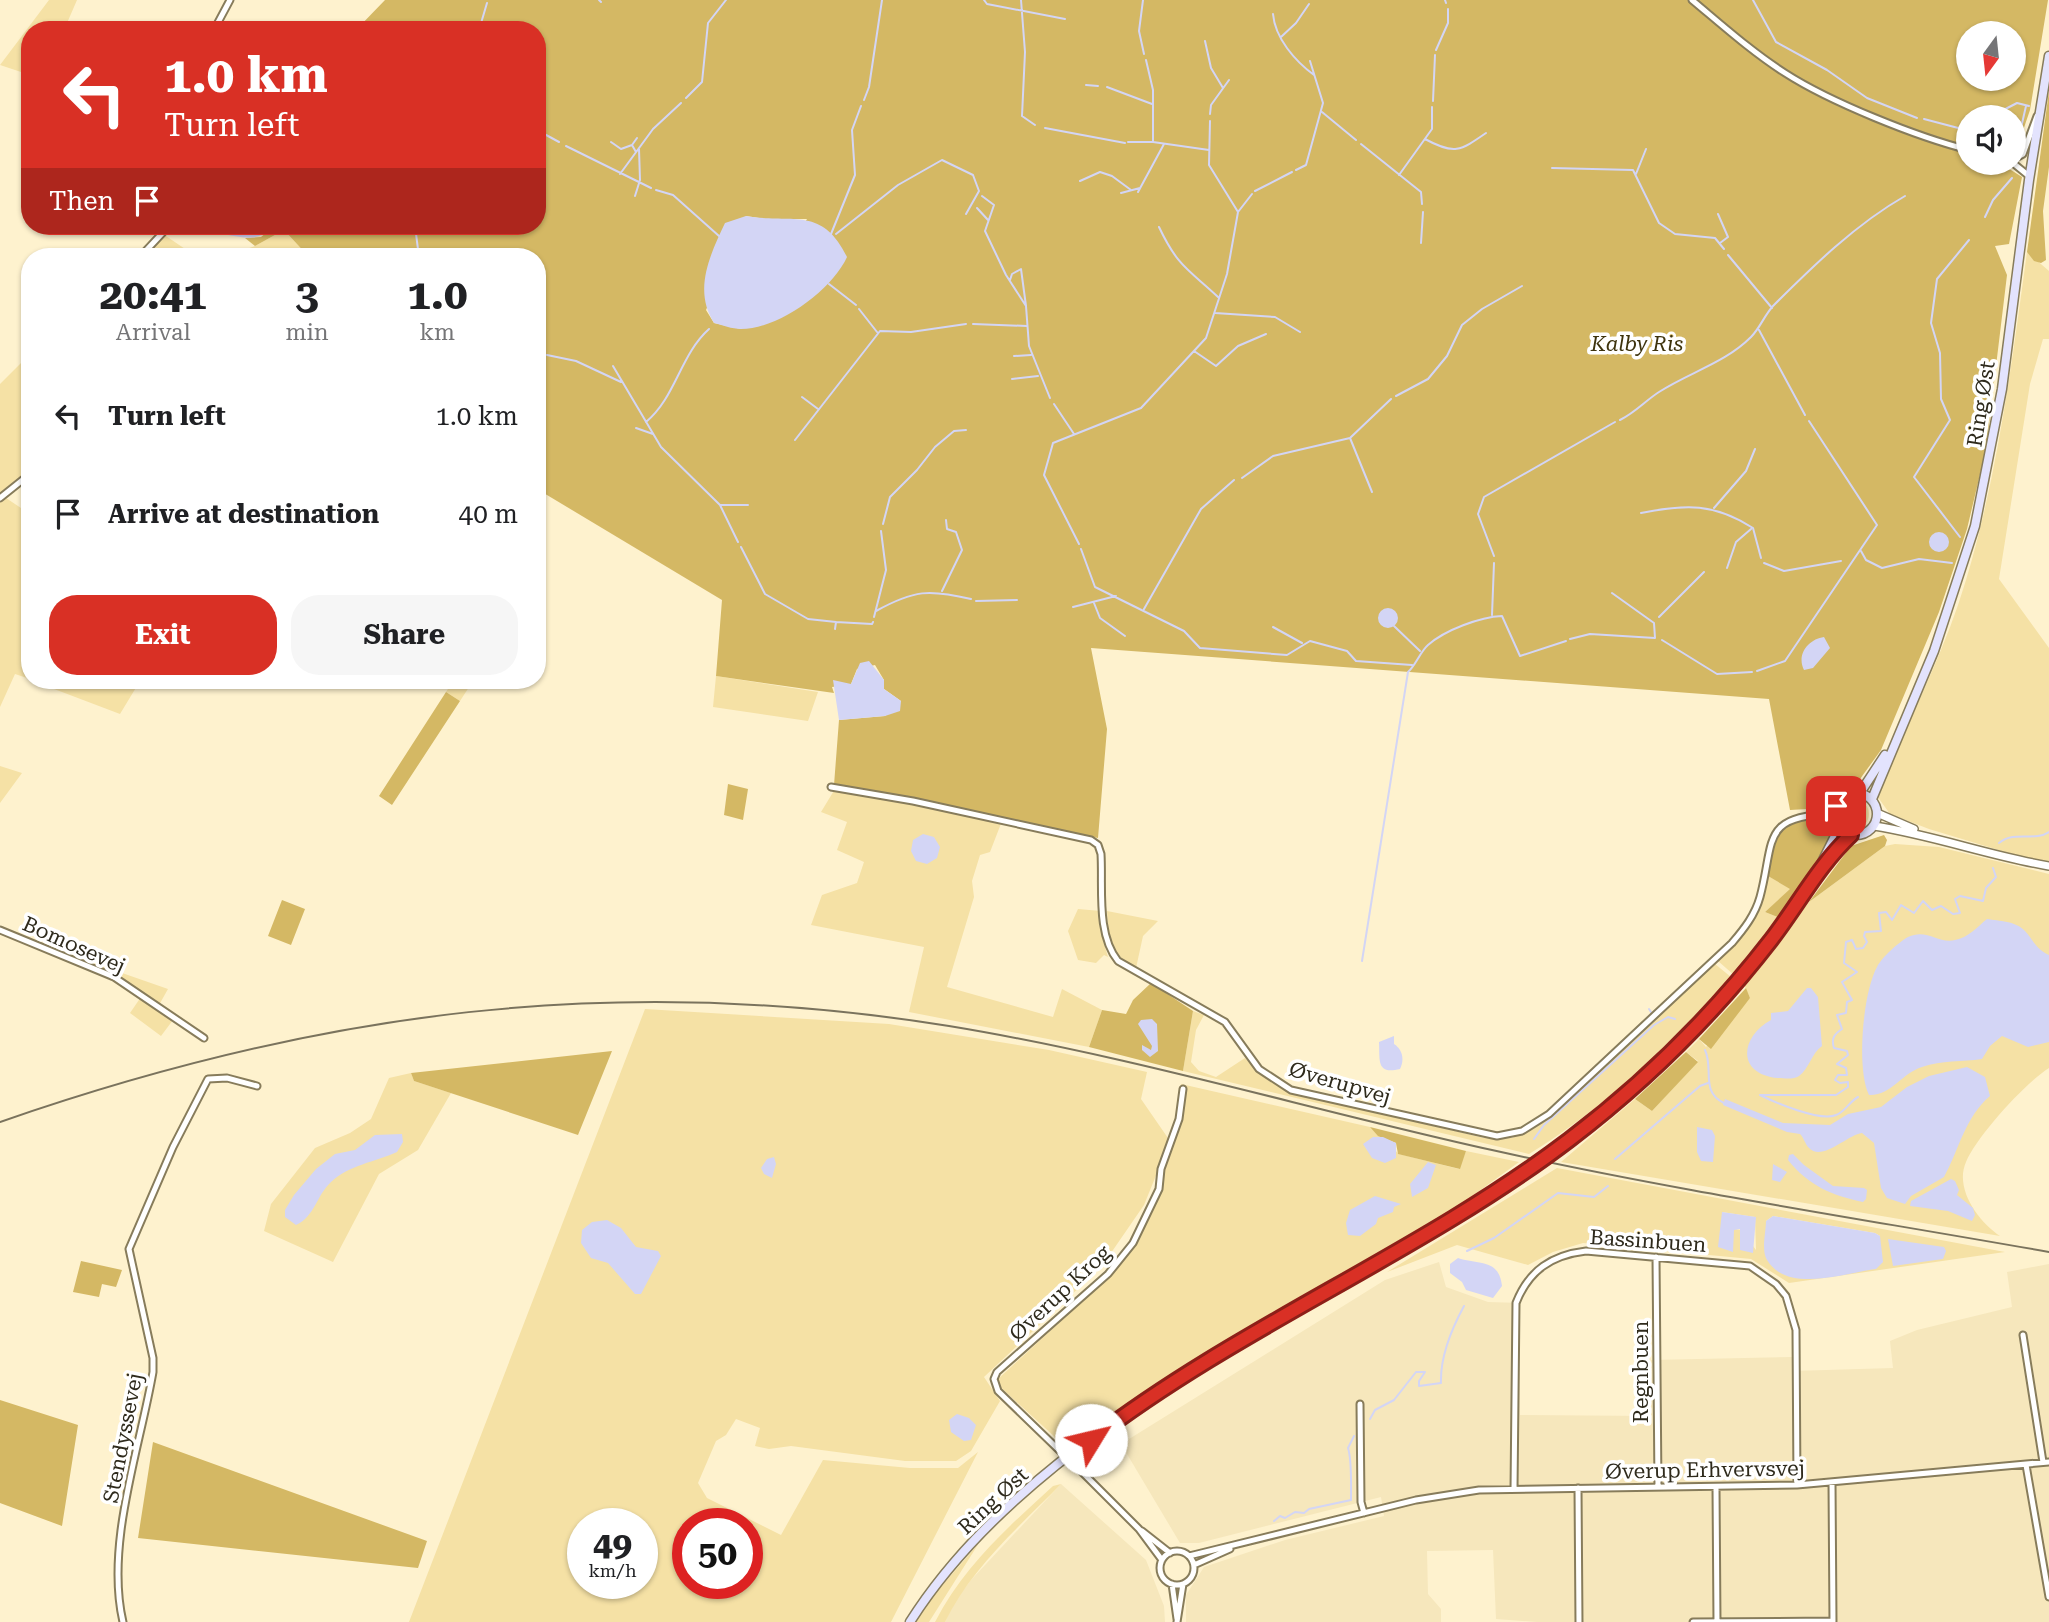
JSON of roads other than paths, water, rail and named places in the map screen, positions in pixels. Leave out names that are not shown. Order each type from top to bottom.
[{"type":"main road","name":"Ring Øst","points":[[1872,799],[1934,651],[1975,526],[2002,389],[2049,56]]},
{"type":"main road","name":"Ring Øst","points":[[1860,793],[1893,744]]},
{"type":"main road","points":[[1860,793],[1872,799],[1877,813],[1874,826],[1864,834],[1851,835],[1839,828],[1834,814],[1844,796],[1860,793]]},
{"type":"main road","name":"Ring Øst","points":[[1808,888],[1839,828]]},
{"type":"main road","name":"Ring Øst","points":[[910,1622],[941,1579],[974,1542],[1059,1464],[1106,1428],[1201,1365],[1447,1223],[1512,1182],[1570,1139],[1661,1063],[1771,939],[1851,835]]},
{"type":"street","points":[[219,21],[230,0]]},
{"type":"street","points":[[1692,0],[1767,61],[1806,86],[1956,145]]},
{"type":"street","points":[[2026,148],[2040,110]]},
{"type":"street","points":[[2026,172],[2030,176]]},
{"type":"street","points":[[148,248],[161,235]]},
{"type":"street","points":[[0,498],[21,481]]},
{"type":"street","name":"Øverupvej","points":[[831,787],[913,801],[1091,839],[1098,845],[1101,854],[1104,932],[1111,953],[1118,961],[1225,1021],[1259,1069],[1269,1077],[1310,1096],[1497,1136],[1522,1131],[1549,1114],[1732,943],[1755,911],[1770,843],[1784,824],[1809,814],[1834,814]]},
{"type":"street","points":[[1877,813],[1924,834],[1987,853],[2049,866]]},
{"type":"street","points":[[1874,826],[1924,834]]},
{"type":"street","name":"Bomosevej","points":[[0,930],[114,976],[204,1038]]},
{"type":"street","name":"Stendyssevej","points":[[123,1622],[119,1592],[123,1529],[132,1467],[153,1372],[153,1358],[129,1259],[131,1241],[173,1147],[208,1079],[227,1078],[257,1086]]},
{"type":"street","name":"Øverup Krog","points":[[1061,1452],[998,1391],[994,1379],[997,1372],[1108,1274],[1133,1243],[1159,1189],[1161,1169],[1179,1119],[1183,1089]]},
{"type":"street","name":"Bassinbuen","points":[[1514,1489],[1513,1318],[1523,1285],[1547,1262],[1567,1253],[1586,1251],[1750,1266],[1776,1284],[1786,1296],[1796,1331],[1797,1485]]},
{"type":"street","name":"Regnbuen","points":[[1656,1257],[1658,1487]]},
{"type":"street","points":[[2023,1335],[2046,1462]]},
{"type":"street","points":[[1360,1404],[1361,1502],[1364,1513]]},
{"type":"street","name":"Øverup Erhvervsvej","points":[[1189,1556],[1458,1492],[1797,1485],[2046,1462]]},
{"type":"street","points":[[2026,1465],[2049,1597]]},
{"type":"street","points":[[1078,1468],[1139,1530],[1162,1560],[1161,1572],[1172,1584],[1177,1620]]},
{"type":"street","points":[[1693,1622],[1833,1621],[1832,1482]]},
{"type":"street","points":[[1716,1487],[1717,1622]]},
{"type":"street","points":[[1578,1488],[1579,1622]]},
{"type":"street","points":[[1139,1530],[1170,1553]]},
{"type":"street","name":"Øverup Erhvervsvej","points":[[1194,1565],[1242,1544]]},
{"type":"street","points":[[1162,1560],[1170,1553],[1180,1551],[1189,1556],[1194,1565],[1193,1574],[1183,1584],[1177,1620]]},
{"type":"street","points":[[1172,1584],[1183,1584]]},
{"type":"water","points":[[746,216],[816,223],[827,230],[847,257],[829,282],[803,305],[771,322],[738,329],[714,323],[708,311],[704,285],[709,260],[725,223]]},
{"type":"water","points":[[228,235],[261,235],[245,238]]},
{"type":"water","points":[[1939,532],[1946,535],[1949,542],[1946,549],[1939,552],[1932,549],[1929,542],[1932,535]]},
{"type":"water","points":[[1388,608],[1395,611],[1398,618],[1395,625],[1388,628],[1381,625],[1378,618],[1381,611]]},
{"type":"water","points":[[1824,637],[1830,648],[1813,668],[1804,670],[1802,658],[1805,648]]},
{"type":"water","points":[[869,661],[884,680],[884,689],[901,701],[900,711],[885,716],[839,720],[833,680],[851,684],[860,663]]},
{"type":"water","points":[[923,834],[934,837],[940,847],[937,858],[927,864],[916,861],[911,851],[913,840]]},
{"type":"water","points":[[1987,919],[2017,925],[2049,955],[2049,1042],[2028,1047],[2002,1036],[1990,1046],[1982,1059],[1922,1067],[1884,1092],[1869,1095],[1863,1068],[1863,1031],[1868,994],[1879,963],[1908,937],[1921,934],[1949,941],[1960,939]]},
{"type":"water","points":[[1807,988],[1811,988],[1818,997],[1822,1046],[1797,1077],[1778,1078],[1755,1070],[1747,1054],[1753,1036],[1771,1020],[1771,1013],[1788,1011]]},
{"type":"water","points":[[1152,1019],[1157,1024],[1158,1051],[1150,1057],[1142,1050],[1142,1045],[1151,1050],[1152,1046],[1138,1024],[1141,1020]]},
{"type":"water","points":[[1394,1036],[1394,1044],[1401,1051],[1402,1062],[1400,1069],[1387,1070],[1381,1064],[1379,1042]]},
{"type":"water","points":[[1967,1067],[1985,1077],[1990,1096],[1981,1104],[1968,1124],[1944,1177],[1911,1196],[1905,1204],[1887,1198],[1881,1188],[1874,1143],[1862,1133],[1828,1150],[1814,1151],[1800,1134],[1787,1132],[1723,1105],[1725,1099],[1783,1123],[1830,1125],[1848,1114],[1881,1107],[1907,1087],[1929,1076]]},
{"type":"water","points":[[1697,1127],[1712,1130],[1715,1136],[1713,1162],[1701,1161],[1697,1152]]},
{"type":"water","points":[[402,1134],[403,1142],[397,1152],[354,1168],[331,1182],[302,1221],[296,1225],[285,1217],[285,1210],[294,1195],[316,1169],[335,1154],[355,1150],[375,1135]]},
{"type":"water","points":[[1373,1137],[1383,1137],[1396,1143],[1396,1158],[1385,1163],[1372,1158],[1363,1144]]},
{"type":"water","points":[[1793,1154],[1833,1186],[1864,1188],[1867,1190],[1866,1199],[1863,1202],[1821,1188],[1804,1177],[1788,1160],[1789,1155]]},
{"type":"water","points":[[774,1157],[776,1164],[772,1178],[764,1174],[761,1168],[767,1159]]},
{"type":"water","points":[[1428,1162],[1436,1165],[1428,1188],[1412,1197],[1410,1184]]},
{"type":"water","points":[[1773,1164],[1787,1172],[1780,1182],[1772,1180]]},
{"type":"water","points":[[1951,1179],[1959,1190],[1957,1195],[1973,1208],[1975,1215],[1972,1221],[1948,1211],[1910,1206],[1911,1201]]},
{"type":"water","points":[[1375,1196],[1401,1204],[1394,1207],[1393,1212],[1378,1218],[1376,1224],[1360,1236],[1348,1235],[1346,1223],[1350,1210]]},
{"type":"water","points":[[1722,1212],[1756,1217],[1753,1253],[1740,1250],[1740,1229],[1734,1230],[1733,1252],[1718,1247]]},
{"type":"water","points":[[1773,1216],[1875,1233],[1880,1236],[1883,1262],[1876,1269],[1833,1277],[1802,1279],[1788,1276],[1776,1270],[1765,1256],[1766,1221]]},
{"type":"water","points":[[607,1220],[621,1228],[636,1247],[658,1251],[661,1256],[641,1294],[635,1294],[608,1263],[591,1258],[581,1243],[582,1230],[592,1222]]},
{"type":"water","points":[[1888,1239],[1944,1247],[1946,1251],[1943,1259],[1893,1266]]},
{"type":"water","points":[[1458,1258],[1486,1264],[1497,1271],[1502,1286],[1493,1298],[1466,1290],[1462,1282],[1450,1273],[1450,1264]]},
{"type":"water","points":[[957,1414],[969,1418],[976,1425],[971,1440],[964,1441],[951,1432],[949,1420]]},
{"type":"waterway","points":[[686,98],[702,82],[708,23],[726,0]]},
{"type":"waterway","points":[[864,100],[869,87],[882,0]]},
{"type":"waterway","points":[[984,0],[987,4],[1065,19]]},
{"type":"waterway","points":[[1021,0],[1025,52],[1022,116],[1035,125]]},
{"type":"waterway","points":[[1143,0],[1139,31],[1144,54]]},
{"type":"waterway","points":[[1753,0],[1776,42],[1827,70],[1867,98],[1917,118]]},
{"type":"waterway","points":[[482,21],[487,3]]},
{"type":"waterway","points":[[1281,37],[1296,23],[1309,4]]},
{"type":"waterway","points":[[1436,50],[1448,23],[1448,9]]},
{"type":"waterway","points":[[1273,14],[1278,32],[1287,48],[1314,75]]},
{"type":"waterway","points":[[1205,41],[1211,68],[1223,88]]},
{"type":"waterway","points":[[1433,101],[1435,55]]},
{"type":"waterway","points":[[1146,60],[1153,90],[1153,142]]},
{"type":"waterway","points":[[1296,170],[1306,165],[1323,103],[1310,61]]},
{"type":"waterway","points":[[1210,114],[1211,105],[1229,80]]},
{"type":"waterway","points":[[1086,85],[1098,86]]},
{"type":"waterway","points":[[1107,87],[1152,104]]},
{"type":"waterway","points":[[620,174],[653,129],[681,103]]},
{"type":"waterway","points":[[2013,105],[2025,105]]},
{"type":"waterway","points":[[831,234],[855,175],[852,130],[861,106]]},
{"type":"waterway","points":[[1399,175],[1432,129],[1432,107]]},
{"type":"waterway","points":[[1322,112],[1356,140]]},
{"type":"waterway","points":[[1924,119],[1956,127]]},
{"type":"waterway","points":[[1210,121],[1209,165],[1238,212]]},
{"type":"waterway","points":[[1045,128],[1125,143]]},
{"type":"waterway","points":[[1425,139],[1443,147],[1457,149],[1486,133]]},
{"type":"waterway","points":[[546,135],[559,142]]},
{"type":"waterway","points":[[636,152],[632,145],[637,138]]},
{"type":"waterway","points":[[611,142],[621,149],[632,145]]},
{"type":"waterway","points":[[1128,142],[1153,142],[1209,150]]},
{"type":"waterway","points":[[1138,192],[1164,144]]},
{"type":"waterway","points":[[1361,144],[1421,192],[1422,204]]},
{"type":"waterway","points":[[566,146],[651,188]]},
{"type":"waterway","points":[[635,196],[640,180],[639,149]]},
{"type":"waterway","points":[[1636,174],[1646,149]]},
{"type":"waterway","points":[[836,234],[898,185],[942,160],[973,175],[979,191],[966,214]]},
{"type":"waterway","points":[[1552,168],[1633,170],[1659,223],[1675,234],[1715,238],[1724,249]]},
{"type":"waterway","points":[[1080,181],[1100,172],[1112,176],[1131,190]]},
{"type":"waterway","points":[[1255,191],[1292,172]]},
{"type":"waterway","points":[[1985,217],[1993,200],[2012,178]]},
{"type":"waterway","points":[[1121,193],[1140,188]]},
{"type":"waterway","points":[[656,190],[673,195],[719,236]]},
{"type":"waterway","points":[[1079,544],[1044,475],[1053,443],[1141,408],[1206,338],[1227,274],[1238,212],[1252,194]]},
{"type":"waterway","points":[[982,196],[994,205],[985,231],[1006,275],[1026,306],[1029,346],[1050,398]]},
{"type":"waterway","points":[[1620,420],[1659,392],[1719,361],[1741,346],[1773,306],[1819,261],[1869,219],[1905,196]]},
{"type":"waterway","points":[[977,208],[988,220]]},
{"type":"waterway","points":[[1421,243],[1423,212]]},
{"type":"waterway","points":[[1718,214],[1728,237],[1720,243]]},
{"type":"waterway","points":[[1159,227],[1178,259],[1218,297]]},
{"type":"waterway","points":[[416,235],[418,248]]},
{"type":"waterway","points":[[1960,537],[1914,477],[1950,420],[1941,399],[1940,353],[1931,323],[1937,279],[1969,240]]},
{"type":"waterway","points":[[1728,255],[1772,308]]},
{"type":"waterway","points":[[1010,280],[1012,274],[1021,269],[1026,306]]},
{"type":"waterway","points":[[829,284],[856,305]]},
{"type":"waterway","points":[[1396,396],[1428,379],[1447,356],[1462,325],[1482,309],[1522,286]]},
{"type":"waterway","points":[[859,309],[877,332]]},
{"type":"waterway","points":[[1215,313],[1275,317],[1300,332]]},
{"type":"waterway","points":[[795,440],[880,331],[911,332],[966,324]]},
{"type":"waterway","points":[[973,324],[1027,326]]},
{"type":"waterway","points":[[646,422],[664,401],[691,351],[709,329]]},
{"type":"waterway","points":[[1759,330],[1805,415]]},
{"type":"waterway","points":[[1194,351],[1216,366],[1238,346],[1266,334]]},
{"type":"waterway","points":[[547,355],[576,361],[621,382]]},
{"type":"waterway","points":[[1014,356],[1031,355]]},
{"type":"waterway","points":[[613,366],[661,447],[720,505],[738,542]]},
{"type":"waterway","points":[[1012,379],[1038,376]]},
{"type":"waterway","points":[[802,397],[818,409]]},
{"type":"waterway","points":[[1242,478],[1273,456],[1350,438],[1391,399]]},
{"type":"waterway","points":[[1054,404],[1074,434]]},
{"type":"waterway","points":[[1757,671],[1785,661],[1877,525],[1809,421]]},
{"type":"waterway","points":[[1494,556],[1478,514],[1484,497],[1615,422]]},
{"type":"waterway","points":[[636,428],[653,434]]},
{"type":"waterway","points":[[883,524],[890,497],[935,447],[954,431],[966,430]]},
{"type":"waterway","points":[[1350,438],[1372,492]]},
{"type":"waterway","points":[[1714,508],[1746,471],[1755,449]]},
{"type":"waterway","points":[[1144,609],[1201,509],[1234,480]]},
{"type":"waterway","points":[[721,505],[748,505]]},
{"type":"waterway","points":[[1641,513],[1686,507],[1725,514],[1753,528],[1761,558]]},
{"type":"waterway","points":[[942,591],[962,550],[956,532],[947,529],[946,520]]},
{"type":"waterway","points":[[1727,568],[1736,542],[1751,529]]},
{"type":"waterway","points":[[874,617],[886,570],[881,531]]},
{"type":"waterway","points":[[741,547],[765,594],[808,619],[836,622]]},
{"type":"waterway","points":[[1081,549],[1095,587],[1184,631],[1200,648],[1287,655],[1310,641],[1347,651],[1356,661],[1412,665]]},
{"type":"waterway","points":[[1861,551],[1866,560],[1882,568],[1919,559],[1952,563]]},
{"type":"waterway","points":[[1764,563],[1784,571],[1841,561]]},
{"type":"waterway","points":[[1492,615],[1494,563]]},
{"type":"waterway","points":[[1659,617],[1704,572]]},
{"type":"waterway","points":[[876,611],[922,593],[971,599]]},
{"type":"waterway","points":[[1570,639],[1590,634],[1655,638],[1654,623],[1612,593]]},
{"type":"waterway","points":[[1073,607],[1116,596]]},
{"type":"waterway","points":[[976,601],[1017,600]]},
{"type":"waterway","points":[[1094,603],[1100,618],[1125,636]]},
{"type":"waterway","points":[[1362,961],[1408,672],[1435,639],[1463,625],[1493,617],[1502,616],[1520,656],[1566,641]]},
{"type":"waterway","points":[[835,629],[836,622],[873,622]]},
{"type":"waterway","points":[[1394,626],[1420,651]]},
{"type":"waterway","points":[[1273,627],[1302,643]]},
{"type":"waterway","points":[[1662,640],[1717,674],[1752,672]]},
{"type":"waterway","points":[[1999,843],[2011,837],[2037,836],[2049,832]]},
{"type":"waterway","points":[[1858,1097],[1839,1114],[1819,1116],[1760,1095],[1836,1095],[1848,1087],[1848,1082],[1840,1083],[1835,1080],[1838,1075],[1847,1075],[1846,1068],[1837,1064],[1848,1055],[1847,1051],[1834,1048],[1833,1042],[1835,1035],[1842,1029],[1837,1015],[1846,1013],[1847,1002],[1852,1000],[1842,982],[1857,972],[1844,963],[1846,942],[1852,940],[1856,949],[1863,948],[1867,942],[1865,932],[1881,931],[1879,913],[1886,912],[1892,920],[1901,905],[1914,913],[1923,901],[1932,910],[1941,906],[1953,914],[1960,913],[1955,899],[1960,896],[1983,901],[1986,888],[1996,877],[1993,868]]},
{"type":"waterway","points":[[1534,1139],[1544,1125],[1654,1025],[1668,1017],[1675,1019]]},
{"type":"waterway","points":[[1705,1050],[1712,1093],[1724,1103]]},
{"type":"waterway","points":[[1615,1159],[1700,1086],[1708,1083]]},
{"type":"waterway","points":[[1467,1251],[1494,1238],[1558,1193],[1594,1197],[1608,1186]]},
{"type":"waterway","points":[[1370,1419],[1375,1410],[1394,1400],[1416,1372],[1425,1372],[1419,1386],[1441,1383],[1447,1343],[1464,1306]]},
{"type":"waterway","points":[[1274,1521],[1280,1516],[1285,1518],[1295,1512],[1304,1513],[1309,1509],[1351,1500],[1348,1448],[1354,1436]]},
{"type":"tunnel","points":[[1061,1452],[1078,1468]]},
{"type":"railway","points":[[0,1122],[119,1084],[236,1053],[352,1029],[468,1012],[586,1003],[704,1003],[825,1010],[1017,1038],[1561,1165],[1700,1192],[2049,1252]]},
{"type":"park label","name":"Kalby Ris","points":[[1637,344]]}]
